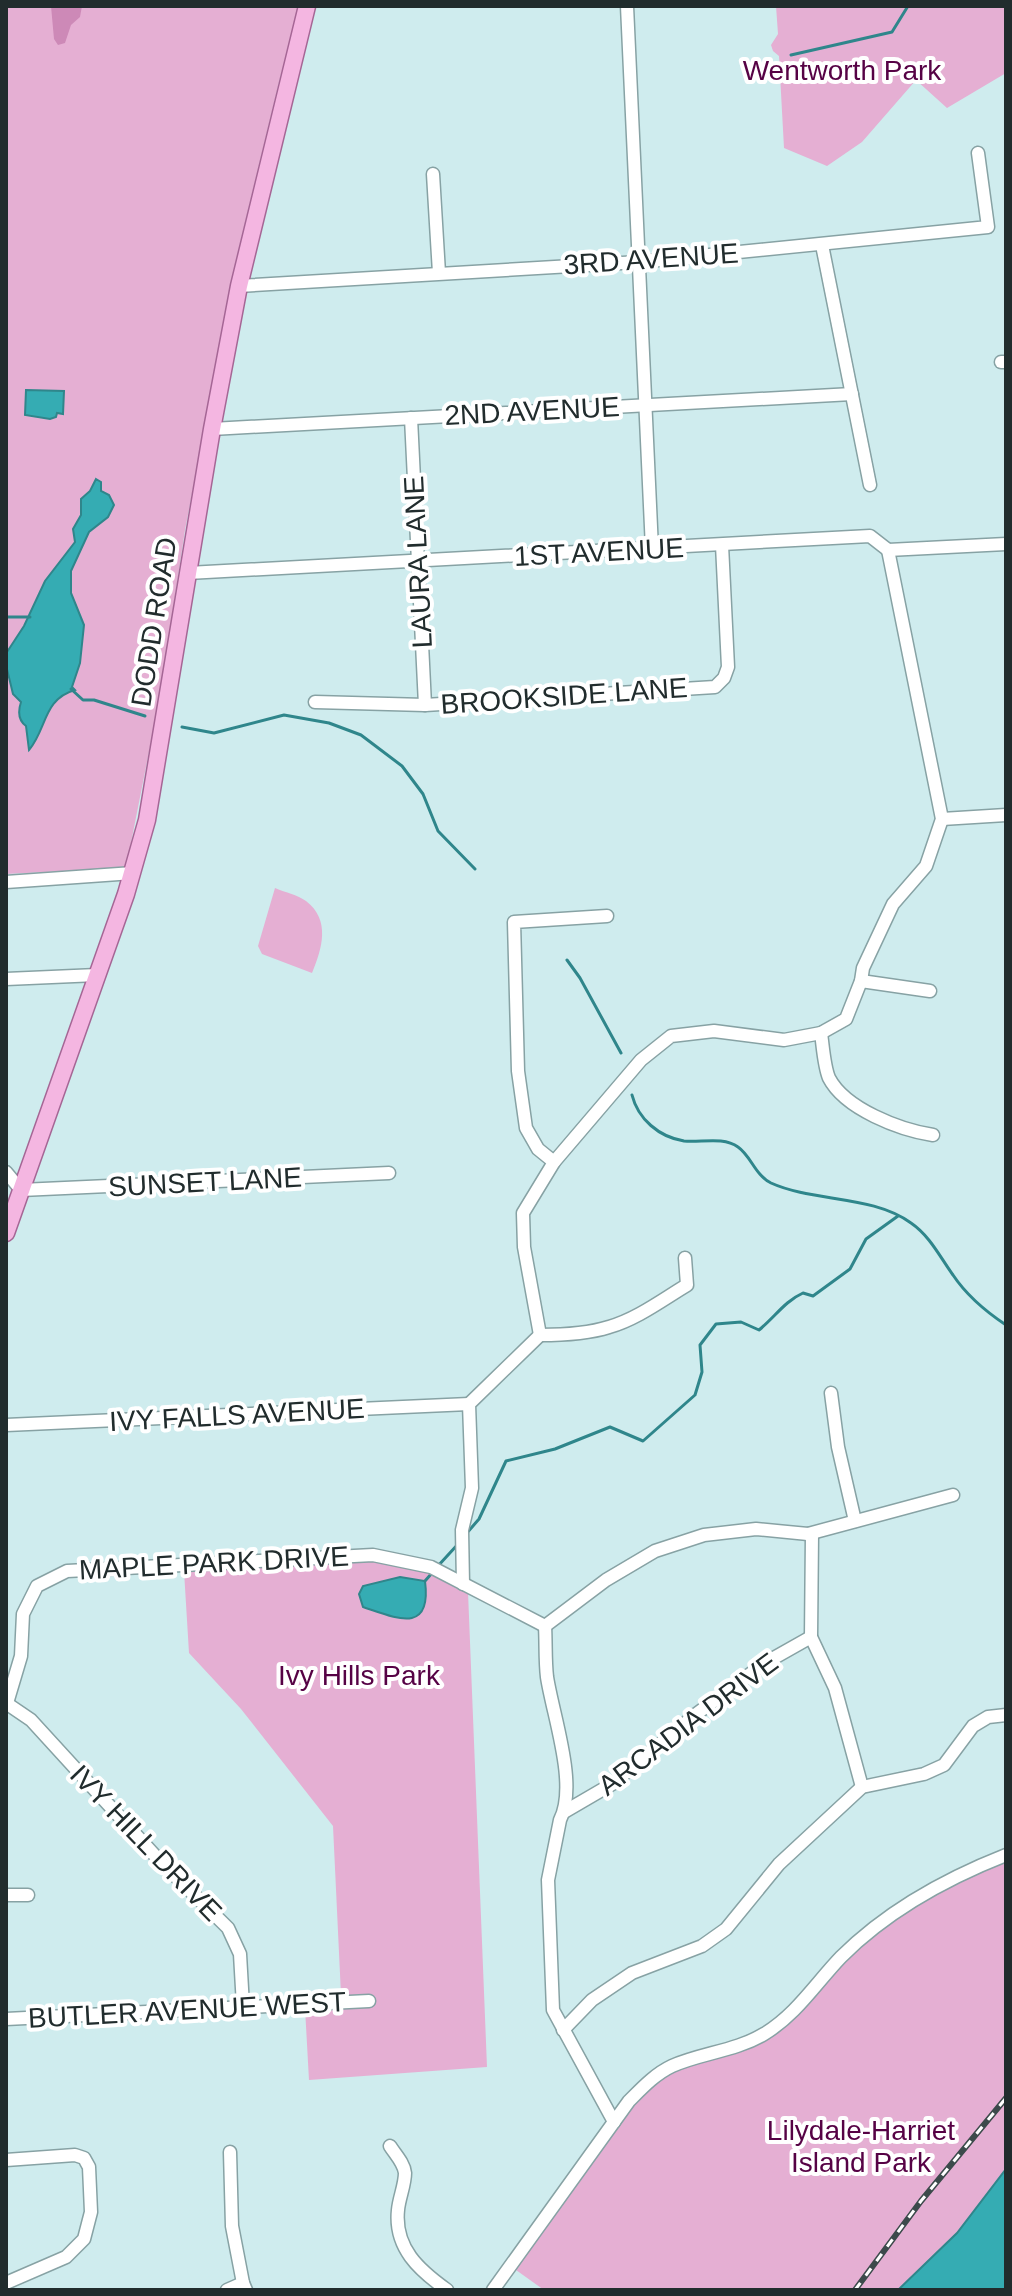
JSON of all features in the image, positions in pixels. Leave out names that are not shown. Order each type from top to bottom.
[{"type":"main road","name":"DODD ROAD","points":[[6,1233],[133,873],[147,820],[239,286],[307,6]]},
{"type":"street","points":[[627,6],[652,549]]},
{"type":"street","name":"3RD AVENUE","points":[[239,286],[639,262],[988,227],[978,153]]},
{"type":"street","points":[[433,174],[439,273]]},
{"type":"street","points":[[822,245],[870,485]]},
{"type":"street","name":"2ND AVENUE","points":[[212,429],[852,394]]},
{"type":"street","name":"LAURA LANE","points":[[411,418],[425,705]]},
{"type":"street","name":"1ST AVENUE","points":[[188,573],[870,536],[888,550],[1006,544]]},
{"type":"street","name":"BROOKSIDE LANE","points":[[315,702],[425,705],[715,687],[724,678],[728,667],[722,545]]},
{"type":"street","points":[[540,1335],[524,1247],[523,1213],[554,1162],[641,1060],[671,1036],[714,1031],[784,1040],[821,1033],[846,1019],[863,968],[893,904],[926,866],[942,819],[888,550]]},
{"type":"street","points":[[942,819],[1006,815]]},
{"type":"street","points":[[6,882],[133,873]]},
{"type":"street","points":[[554,1162],[538,1149],[526,1128],[518,1071],[514,922],[607,916]]},
{"type":"street","points":[[6,979],[97,975]]},
{"type":"street","points":[[861,981],[930,991]]},
{"type":"street","points":[[821,1033],[829,1077],[847,1102],[911,1132],[933,1135]]},
{"type":"street","points":[[6,1172],[21,1190]]},
{"type":"street","name":"SUNSET LANE","points":[[21,1190],[389,1173]]},
{"type":"street","points":[[463,1584],[462,1530],[472,1488],[469,1404],[540,1335],[567,1335],[610,1327],[649,1309],[687,1285],[685,1258]]},
{"type":"street","points":[[831,1393],[838,1447],[855,1521]]},
{"type":"street","name":"IVY FALLS AVENUE","points":[[6,1425],[469,1404]]},
{"type":"street","points":[[614,2122],[553,2010],[548,1880],[564,1812],[567,1764],[560,1746],[547,1674],[545,1626],[606,1580],[655,1551],[704,1535],[756,1529],[808,1534],[953,1495]]},
{"type":"street","points":[[808,1534],[812,1534],[811,1637],[835,1688],[862,1787]]},
{"type":"street","name":"MAPLE PARK DRIVE","points":[[7,1703],[21,1656],[23,1614],[37,1586],[67,1571],[373,1555],[431,1567],[545,1626]]},
{"type":"street","name":"ARCADIA DRIVE","points":[[564,1812],[612,1784],[695,1715],[765,1663],[811,1637]]},
{"type":"street","name":"IVY HILL DRIVE","points":[[7,1703],[31,1720],[159,1860],[228,1928],[240,1954],[243,2006]]},
{"type":"street","points":[[563,2030],[592,2000],[632,1973],[702,1946],[726,1929],[779,1864],[862,1787],[924,1774],[944,1765],[973,1726],[988,1717],[1006,1715]]},
{"type":"street","points":[[493,2290],[629,2101],[649,2081],[665,2070],[762,2035],[796,2009],[841,1957],[913,1900],[959,1875],[1006,1855]]},
{"type":"street","points":[[6,1895],[28,1895]]},
{"type":"street","name":"BUTLER AVENUE WEST","points":[[6,2019],[369,2001]]},
{"type":"street","points":[[390,2146],[403,2165],[405,2174],[397,2223],[405,2251],[424,2273],[447,2290]]},
{"type":"street","points":[[227,2290],[244,2286],[232,2226],[230,2152]]},
{"type":"street","points":[[6,2160],[75,2155],[84,2158],[89,2167],[91,2212],[84,2239],[66,2257],[6,2283]]},
{"type":"green space","points":[[6,6],[302,6],[281,74],[240,244],[185,530],[160,696],[126,868],[6,874]]},
{"type":"green space","name":"Wentworth Park","points":[[776,6],[1006,6],[1006,73],[947,108],[916,80],[862,142],[827,166],[784,148],[779,56],[771,45],[778,34]]},
{"type":"green space","points":[[275,888],[306,901],[319,917],[321,945],[312,973],[262,954],[258,946]]},
{"type":"green space","name":"Ivy Hills Park","points":[[386,1560],[423,1568],[468,1592],[487,2067],[309,2080],[305,2008],[341,1995],[333,1826],[241,1709],[189,1653],[184,1571]]},
{"type":"green space","name":"Lilydale-Harriet Island Park","points":[[1006,1853],[1006,2290],[544,2290],[509,2265],[649,2079],[774,2032],[878,1925]]},
{"type":"shaded area","points":[[51,6],[82,6],[80,17],[71,25],[65,43],[58,45],[54,39]]},
{"type":"water","points":[[26,390],[64,391],[63,414],[57,413],[50,419],[25,415]]},
{"type":"water","points":[[96,479],[101,482],[101,491],[109,495],[114,505],[108,517],[89,532],[71,571],[71,593],[84,625],[80,663],[72,687],[75,690],[65,694],[51,707],[29,750],[26,726],[19,715],[21,702],[13,694],[6,665],[7,652],[24,626],[45,581],[75,542],[73,529],[81,515],[81,499]]},
{"type":"water","points":[[400,1577],[425,1581],[426,1598],[417,1616],[399,1618],[363,1607],[359,1594],[363,1586]]},
{"type":"water","points":[[1006,2169],[1006,2290],[898,2290],[957,2233]]},
{"type":"waterway","points":[[791,55],[892,32],[908,6]]},
{"type":"waterway","points":[[6,617],[30,617]]},
{"type":"waterway","points":[[71,689],[83,700],[94,700],[145,716]]},
{"type":"waterway","points":[[182,727],[214,733],[284,715],[329,723],[361,735],[402,766],[423,794],[438,831],[475,869]]},
{"type":"waterway","points":[[567,960],[621,1053]]},
{"type":"waterway","points":[[632,1095],[644,1119],[666,1136],[684,1141],[732,1144],[771,1183],[879,1208],[911,1223],[929,1240],[970,1296],[1006,1325]]},
{"type":"waterway","points":[[466,1534],[479,1519],[506,1461],[555,1449],[610,1427],[643,1441],[695,1395],[702,1372],[700,1345],[716,1324],[741,1322],[759,1330],[797,1296],[803,1293],[813,1296],[850,1269],[866,1239],[898,1216]]},
{"type":"waterway","points":[[437,1567],[459,1543]]},
{"type":"waterway","points":[[425,1581],[432,1573]]},
{"type":"railway","points":[[855,2290],[921,2201],[1006,2098]]}]
